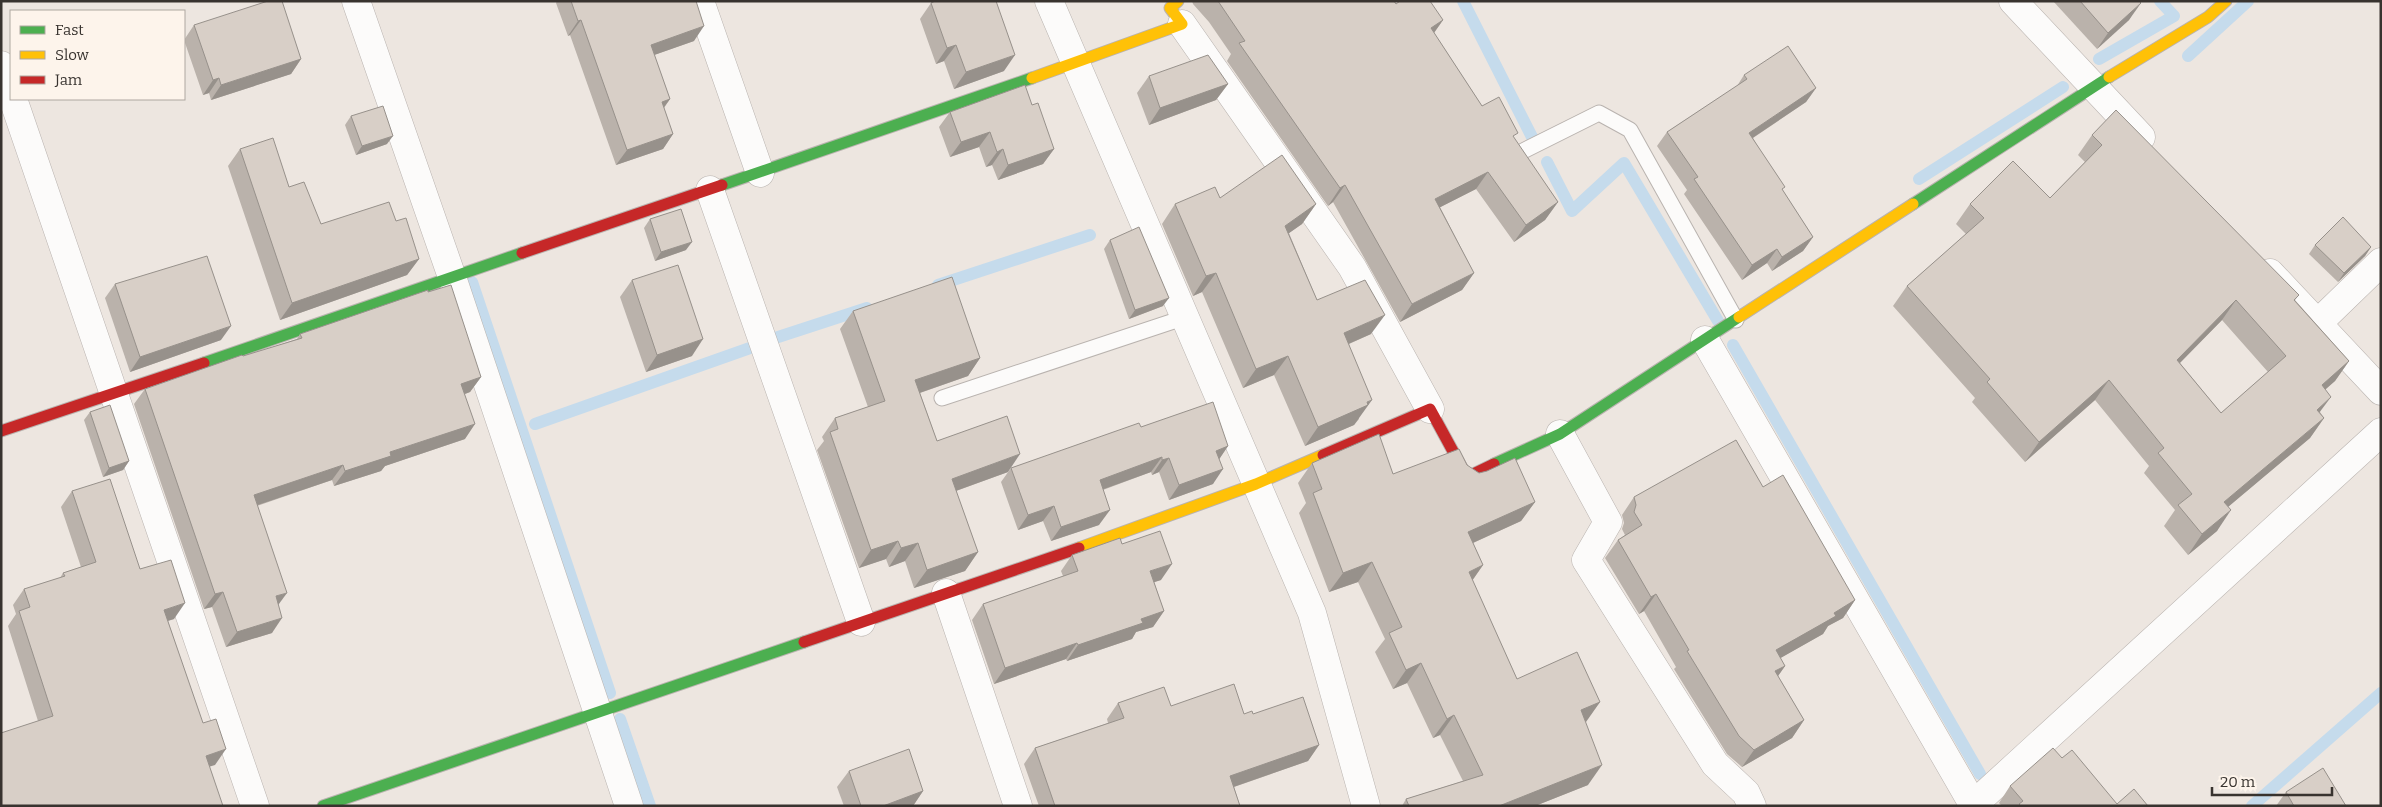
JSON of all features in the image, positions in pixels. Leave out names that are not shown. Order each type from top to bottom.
[{"type":"street","points":[[356,1],[452,277],[629,806]]},
{"type":"street","points":[[700,1],[760,173]]},
{"type":"street","points":[[1049,1],[1312,613],[1366,806]]},
{"type":"street","points":[[2013,1],[2161,158]]},
{"type":"street","points":[[1,431],[760,173],[1076,63],[1180,13],[1352,267],[1467,477],[1560,434],[2093,87],[2208,17],[2226,1]]},
{"type":"street","points":[[1,65],[10,92]]},
{"type":"street","points":[[13,100],[254,806]]},
{"type":"street","points":[[710,190],[860,622]]},
{"type":"street","points":[[2250,252],[2381,391]]},
{"type":"street","points":[[2318,323],[2381,262]]},
{"type":"street","points":[[1705,340],[1973,805],[2381,432]]},
{"type":"street","points":[[323,806],[1141,527],[1256,484],[1430,410]]},
{"type":"street","points":[[1560,434],[1608,522],[1586,560],[1715,764],[1746,793],[1752,806]]},
{"type":"street","points":[[946,593],[1018,806]]},
{"type":"lane","points":[[1523,151],[1599,112],[1630,130],[1736,320]]},
{"type":"lane","points":[[942,398],[1186,317]]},
{"type":"building","points":[[268,1],[282,1],[301,59],[221,85],[219,78],[213,80],[194,25]]},
{"type":"building","points":[[571,1],[696,1],[704,26],[651,45],[670,99],[662,102],[673,134],[627,150],[581,20],[578,21]]},
{"type":"building","points":[[935,1],[996,1],[1015,55],[966,72],[956,45],[947,48],[931,3]]},
{"type":"building","points":[[1218,1],[1394,1],[1396,4],[1400,1],[1430,1],[1443,20],[1431,28],[1482,106],[1499,97],[1518,133],[1513,136],[1558,202],[1526,225],[1488,172],[1435,199],[1474,273],[1412,304],[1345,185],[1340,188],[1239,43],[1245,41]]},
{"type":"building","points":[[2080,1],[2139,1],[2141,3],[2108,33]]},
{"type":"building","points":[[1788,46],[1816,88],[1749,133],[1785,187],[1782,189],[1813,237],[1782,257],[1777,249],[1752,265],[1694,179],[1698,177],[1667,132],[1747,79],[1744,75]]},
{"type":"building","points":[[1208,55],[1228,84],[1160,108],[1149,76]]},
{"type":"building","points":[[1025,85],[1032,105],[1038,103],[1054,149],[1008,165],[1003,149],[997,152],[990,132],[961,142],[950,112]]},
{"type":"building","points":[[383,106],[393,136],[362,146],[351,116]]},
{"type":"building","points":[[2116,110],[2299,295],[2294,300],[2349,361],[2322,385],[2331,397],[2317,410],[2324,418],[2224,502],[2231,510],[2202,534],[2178,505],[2192,494],[2158,453],[2164,448],[2109,380],[2039,442],[1987,382],[1990,379],[1907,286],[1984,218],[1970,204],[2013,161],[2050,198],[2102,145],[2092,135]],"holes":[[[2236,300],[2286,356],[2221,413],[2177,360]]]},
{"type":"building","points":[[273,138],[289,187],[304,182],[321,224],[389,202],[396,221],[406,218],[419,259],[292,303],[240,149]]},
{"type":"building","points":[[1282,155],[1316,204],[1285,226],[1317,300],[1365,280],[1385,315],[1344,333],[1372,400],[1367,402],[1368,405],[1318,427],[1288,356],[1256,369],[1216,273],[1206,276],[1175,204],[1215,187],[1220,198]]},
{"type":"building","points":[[681,209],[692,242],[661,252],[650,219]]},
{"type":"building","points":[[2343,217],[2371,247],[2344,273],[2315,245]]},
{"type":"building","points":[[1139,227],[1169,298],[1135,310],[1110,240]]},
{"type":"building","points":[[207,256],[231,326],[140,357],[115,284]]},
{"type":"building","points":[[678,265],[703,339],[657,355],[632,280]]},
{"type":"building","points":[[952,277],[980,358],[915,380],[937,441],[1007,416],[1020,454],[952,479],[978,552],[927,570],[918,543],[901,548],[898,541],[871,550],[830,432],[838,429],[835,418],[885,401],[853,311]]},
{"type":"building","points":[[451,285],[481,377],[461,384],[475,424],[390,452],[391,456],[345,471],[343,465],[254,495],[287,593],[276,596],[282,618],[237,632],[223,592],[215,594],[145,389],[242,355],[302,338],[300,334],[428,290],[428,292]]},
{"type":"building","points":[[1213,402],[1228,446],[1216,451],[1223,469],[1179,485],[1169,458],[1162,460],[1162,457],[1100,480],[1110,510],[1061,527],[1054,506],[1028,515],[1011,468],[1139,423],[1141,427]]},
{"type":"building","points":[[110,405],[129,461],[109,468],[90,412]]},
{"type":"building","points":[[1379,434],[1393,474],[1459,449],[1467,465],[1479,473],[1515,458],[1535,502],[1468,532],[1483,565],[1469,572],[1517,679],[1577,652],[1600,702],[1581,710],[1602,765],[1499,806],[1409,806],[1406,799],[1483,775],[1454,715],[1447,719],[1421,663],[1406,670],[1389,633],[1402,627],[1372,562],[1343,573],[1313,493],[1322,489],[1312,463]]},
{"type":"building","points":[[1736,440],[1763,487],[1783,475],[1855,600],[1834,613],[1836,616],[1776,650],[1785,666],[1775,671],[1804,720],[1754,750],[1739,736],[1687,651],[1689,650],[1656,594],[1651,597],[1618,540],[1642,525],[1634,512],[1636,505],[1634,497]]},
{"type":"building","points":[[110,479],[140,569],[171,560],[185,603],[164,610],[203,723],[216,719],[226,749],[206,756],[223,806],[1,806],[1,733],[53,716],[19,611],[30,607],[24,589],[65,576],[63,573],[96,562],[72,491]]},
{"type":"building","points":[[1160,531],[1172,564],[1150,571],[1164,611],[1141,619],[1143,623],[1005,668],[983,604],[1078,571],[1072,555],[1120,538],[1122,544]]},
{"type":"building","points":[[1234,684],[1244,714],[1252,711],[1253,714],[1303,697],[1319,745],[1230,776],[1240,806],[1055,806],[1035,748],[1124,718],[1118,703],[1164,687],[1171,706]]},
{"type":"building","points":[[2053,748],[2062,758],[2072,750],[2117,804],[2134,789],[2148,806],[2021,806],[2019,804],[2023,801],[2010,786]]},
{"type":"building","points":[[909,749],[923,791],[883,806],[861,806],[849,771]]},
{"type":"building","points":[[2323,768],[2346,806],[2294,806],[2286,792]]},
{"type":"waterway","points":[[1463,1],[1532,137]]},
{"type":"waterway","points":[[2099,59],[2174,16],[2160,1]]},
{"type":"waterway","points":[[2188,56],[2248,1]]},
{"type":"waterway","points":[[1919,179],[2063,87]]},
{"type":"waterway","points":[[1547,162],[1572,211],[1624,163],[1718,321]]},
{"type":"waterway","points":[[938,285],[1090,235]]},
{"type":"waterway","points":[[472,282],[610,693]]},
{"type":"waterway","points":[[772,339],[867,308]]},
{"type":"waterway","points":[[1733,345],[1980,774]]},
{"type":"waterway","points":[[535,424],[750,348]]},
{"type":"waterway","points":[[2252,806],[2381,693]]},
{"type":"waterway","points":[[620,719],[650,806]]},
{"type":"traffic: fast","points":[[1913,204],[2109,77]]},
{"type":"traffic: fast","points":[[722,185],[1032,78]]},
{"type":"traffic: fast","points":[[204,363],[522,253]]},
{"type":"traffic: fast","points":[[1494,464],[1560,434],[1739,317]]},
{"type":"traffic: fast","points":[[323,806],[804,642]]},
{"type":"traffic: slow","points":[[1032,78],[1182,24],[1170,8],[1178,1]]},
{"type":"traffic: slow","points":[[2109,77],[2208,17],[2226,1]]},
{"type":"traffic: slow","points":[[1739,317],[1913,204]]},
{"type":"traffic: slow","points":[[1079,548],[1256,484],[1323,455]]},
{"type":"traffic: jam","points":[[522,253],[722,185]]},
{"type":"traffic: jam","points":[[1,431],[204,363]]},
{"type":"traffic: jam","points":[[1323,455],[1430,409],[1467,477],[1494,464]]},
{"type":"traffic: jam","points":[[804,642],[1079,548]]}]
